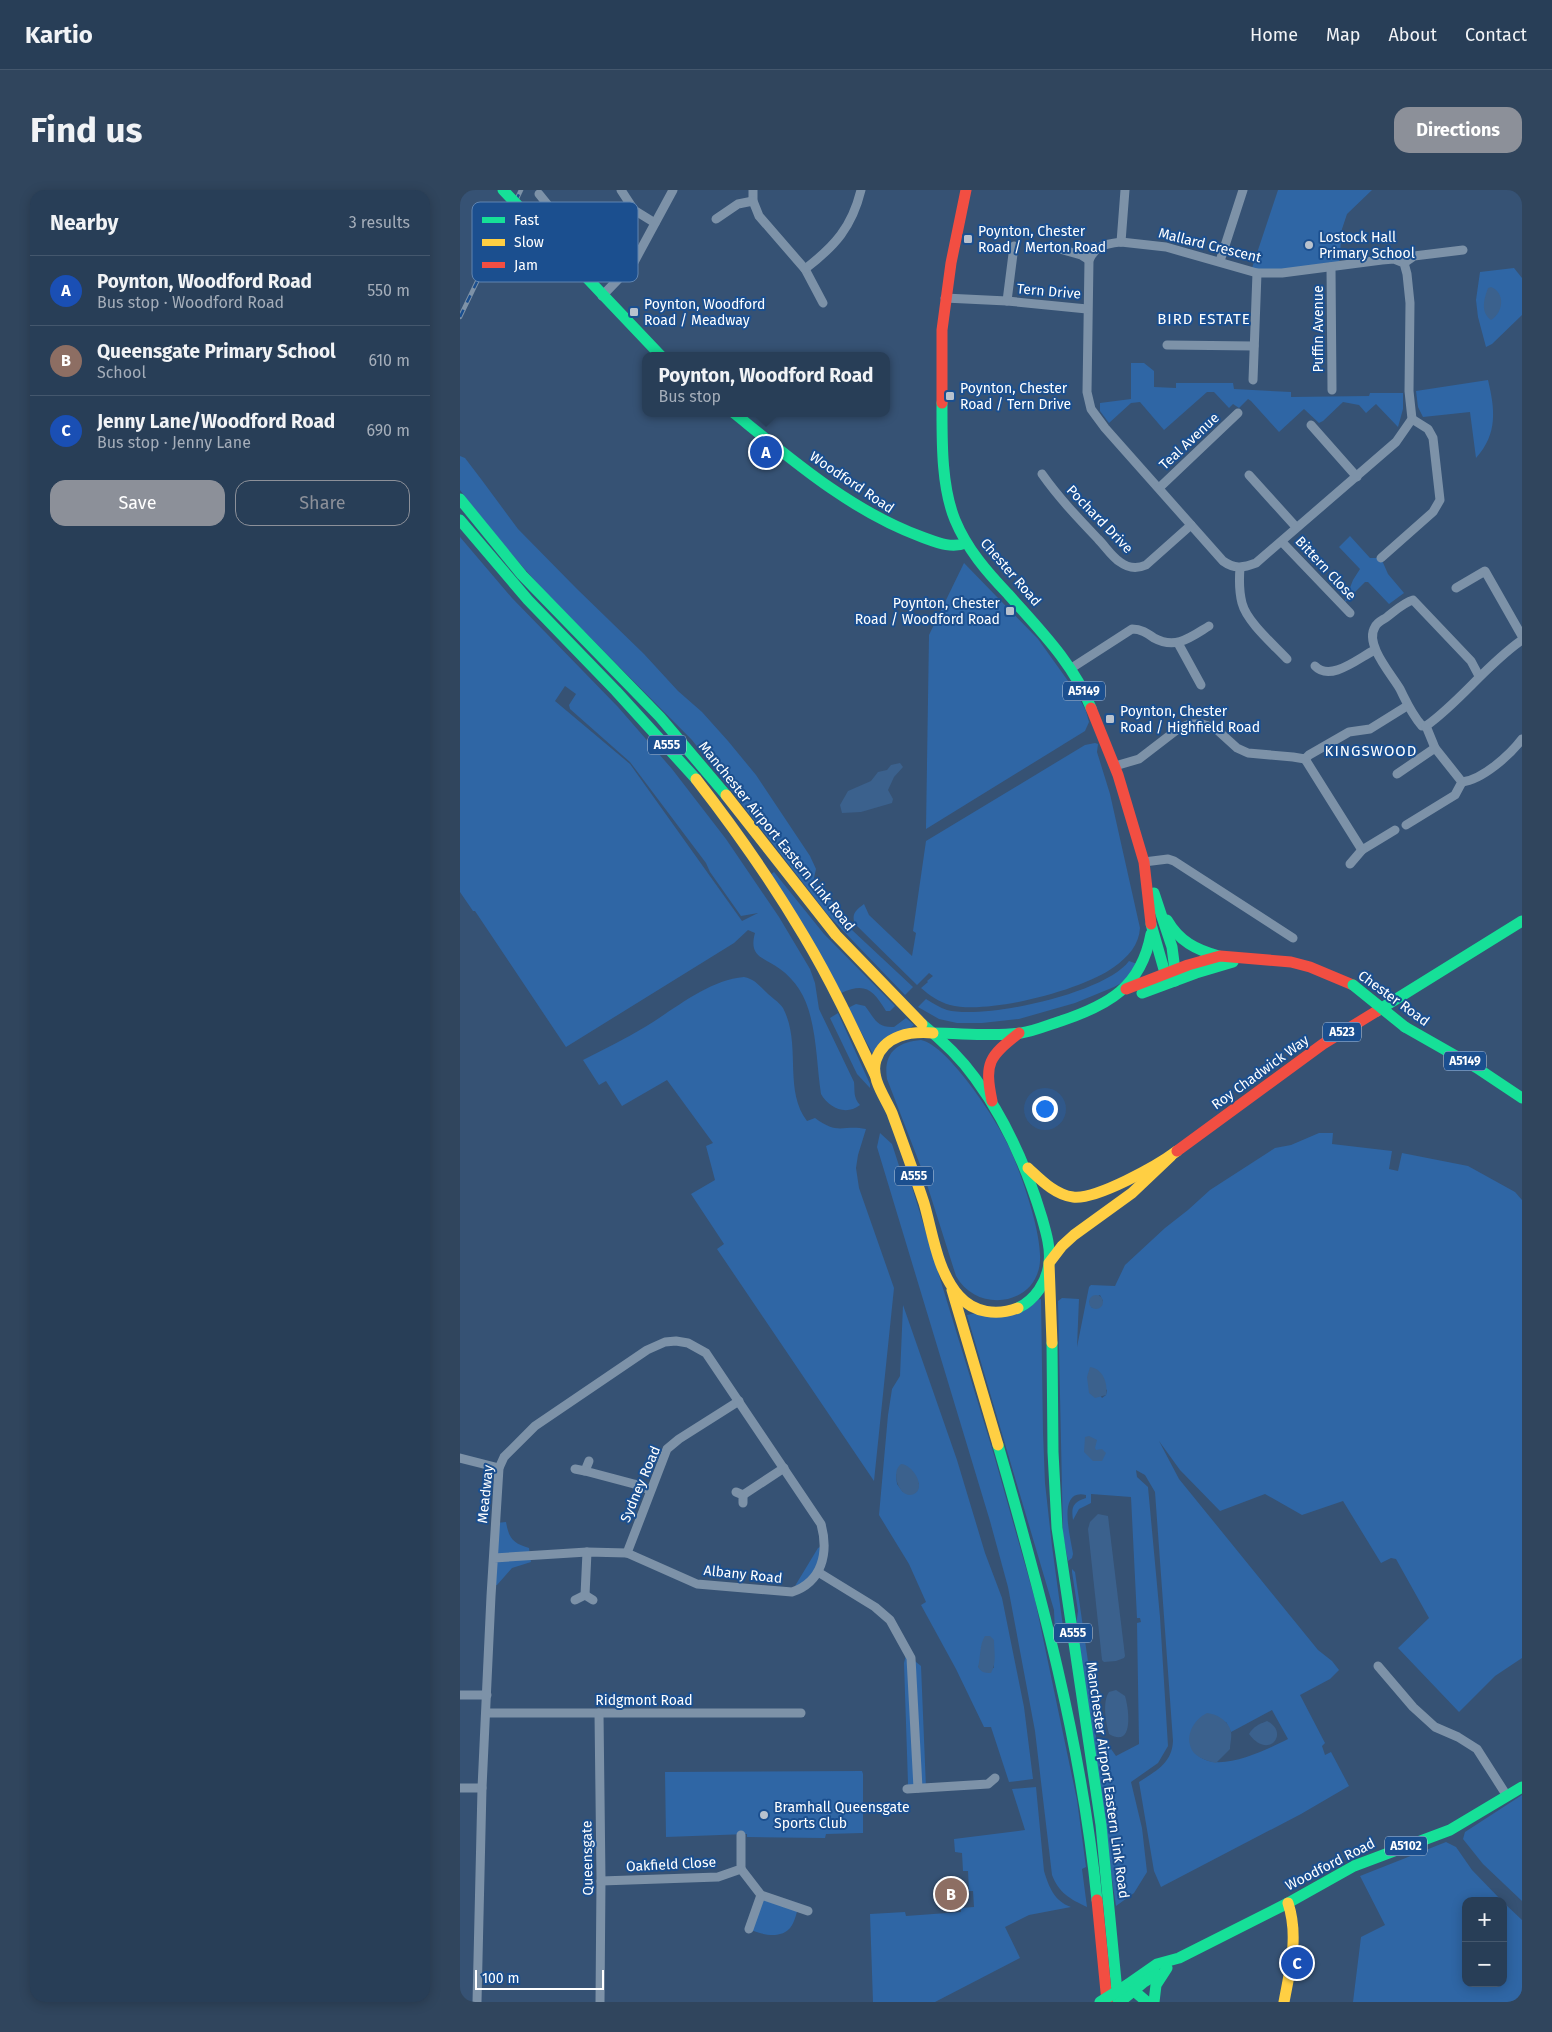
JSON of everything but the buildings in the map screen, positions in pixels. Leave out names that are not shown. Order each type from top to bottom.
[{"type":"main road","points":[[503,190],[515,202]]},
{"type":"main road","name":"Chester Road","points":[[966,190],[945,298],[941,363],[944,464],[948,495],[955,520],[966,543],[985,569],[1044,634],[1070,669],[1097,720],[1115,766],[1155,897],[1176,969],[1175,981]]},
{"type":"main road","points":[[589,282],[657,352]]},
{"type":"main road","name":"Woodford Road","points":[[739,417],[773,445],[872,516],[914,536],[956,547],[966,543]]},
{"type":"main road","name":"Manchester Airport Eastern Link Road","points":[[460,499],[496,545],[537,591],[626,680],[670,728],[726,795],[826,923],[933,1033]]},
{"type":"main road","name":"Manchester Airport Eastern Link Road","points":[[460,520],[528,600],[661,738],[705,790],[776,890],[804,936],[842,1006],[875,1075]]},
{"type":"main road","name":"Chester Road","points":[[1145,866],[1152,929],[1165,973]]},
{"type":"main road","points":[[1155,897],[1171,927],[1184,942],[1195,949],[1220,956]]},
{"type":"main road","name":"Roy Chadwick Way","points":[[1022,1160],[1043,1182],[1058,1192],[1072,1198],[1091,1196],[1110,1189],[1171,1156],[1323,1044],[1522,921]]},
{"type":"main road","points":[[1110,1001],[1135,978],[1145,964],[1150,950],[1152,929]]},
{"type":"main road","name":"Chester Road","points":[[1120,990],[1138,986],[1165,973],[1220,956],[1291,962],[1310,967],[1353,985],[1405,1027],[1477,1068],[1522,1098]]},
{"type":"main road","points":[[875,1075],[875,1063],[879,1052],[892,1039],[912,1033],[1019,1033],[1074,1017],[1110,1001],[1132,996],[1243,958]]},
{"type":"main road","points":[[1165,973],[1175,981]]},
{"type":"main road","name":"A555","points":[[875,1075],[886,1098],[948,1280],[955,1292],[966,1304],[976,1310],[994,1313],[1006,1312],[1026,1304],[1041,1287],[1049,1263],[1042,1220],[1022,1160],[994,1110],[968,1070],[949,1047],[933,1033]]},
{"type":"main road","points":[[994,1110],[988,1082],[989,1061],[996,1051],[1019,1033]]},
{"type":"main road","name":"Roy Chadwick Way","points":[[1051,1295],[1058,1268],[1064,1256],[1105,1214],[1153,1174],[1171,1156]]},
{"type":"main road","name":"Roy Chadwick Way","points":[[1049,1263],[1074,1234],[1105,1214]]},
{"type":"main road","name":"Manchester Airport Eastern Link Road","points":[[1049,1263],[1053,1452],[1057,1528],[1125,1994]]},
{"type":"main road","name":"Manchester Airport Eastern Link Road","points":[[948,1280],[1015,1501],[1047,1625],[1088,1826],[1098,1902],[1107,2002]]},
{"type":"main road","name":"Woodford Road","points":[[1125,1994],[1135,1977],[1171,1958],[1179,1958],[1288,1903],[1360,1863],[1450,1830],[1522,1787]]},
{"type":"main road","points":[[1284,2002],[1293,1941],[1294,1916],[1288,1903]]},
{"type":"main road","name":"Woodford Road","points":[[1100,2002],[1125,1994],[1175,1965],[1179,1958]]},
{"type":"main road","points":[[1154,2002],[1156,1985],[1167,1968]]},
{"type":"main road","points":[[1125,1994],[1147,2002]]},
{"type":"street","points":[[621,190],[629,202]]},
{"type":"street","points":[[638,255],[673,190]]},
{"type":"street","points":[[753,190],[753,202],[759,216],[805,269],[823,303]]},
{"type":"street","points":[[805,269],[822,256],[844,232],[855,211],[860,190]]},
{"type":"street","points":[[1121,242],[1126,190]]},
{"type":"street","points":[[1220,261],[1243,190]]},
{"type":"street","points":[[539,194],[545,202]]},
{"type":"street","points":[[716,219],[738,204],[753,202]]},
{"type":"street","points":[[638,212],[655,223]]},
{"type":"street","name":"Mallard Crescent","points":[[1089,260],[1100,246],[1121,242],[1166,247],[1257,273],[1282,273],[1388,259],[1399,260],[1404,263]]},
{"type":"street","name":"Tern Drive","points":[[1007,301],[1014,246]]},
{"type":"street","points":[[1053,247],[1080,255],[1089,260],[1087,392],[1091,408],[1105,428],[1222,561],[1233,567],[1240,568],[1256,563],[1396,442],[1412,419],[1409,391],[1410,304],[1404,263],[1414,256],[1463,250]]},
{"type":"street","name":"Puffin Avenue","points":[[1331,267],[1332,390]]},
{"type":"street","points":[[1253,380],[1257,273]]},
{"type":"street","points":[[602,296],[616,282]]},
{"type":"street","name":"Tern Drive","points":[[945,298],[1007,301],[1088,309]]},
{"type":"street","points":[[1167,345],[1254,346]]},
{"type":"street","name":"Teal Avenue","points":[[1159,488],[1238,414]]},
{"type":"street","points":[[1382,558],[1433,512],[1440,500],[1433,438],[1428,429],[1412,419]]},
{"type":"street","points":[[1311,425],[1357,477]]},
{"type":"street","name":"Pochard Drive","points":[[1042,474],[1068,508],[1119,562],[1129,567],[1137,568],[1146,565],[1191,524]]},
{"type":"street","points":[[1249,475],[1296,527]]},
{"type":"street","name":"Bittern Close","points":[[1282,542],[1350,613]]},
{"type":"street","points":[[1240,568],[1239,588],[1242,606],[1254,624],[1287,659]]},
{"type":"street","points":[[1426,726],[1446,712],[1501,654],[1522,638],[1485,570],[1456,588]]},
{"type":"street","points":[[1426,726],[1422,726],[1407,706],[1400,690],[1375,650],[1374,627],[1406,602],[1413,600],[1471,661],[1479,676]]},
{"type":"street","points":[[1070,669],[1132,629],[1139,629],[1160,641],[1178,643],[1209,626]]},
{"type":"street","points":[[1178,643],[1201,685]]},
{"type":"street","points":[[1315,666],[1324,671],[1344,668],[1375,650]]},
{"type":"street","points":[[1305,759],[1340,736],[1349,732],[1370,729],[1407,706]]},
{"type":"street","points":[[1115,766],[1139,759],[1178,729],[1190,724],[1215,728],[1237,748],[1248,753],[1305,759],[1362,850]]},
{"type":"street","points":[[1426,726],[1435,748],[1462,782]]},
{"type":"street","points":[[1462,782],[1471,781],[1511,753],[1522,739]]},
{"type":"street","points":[[1397,774],[1435,748]]},
{"type":"street","points":[[1406,825],[1455,796],[1462,782]]},
{"type":"street","points":[[1350,864],[1362,850],[1395,830]]},
{"type":"street","points":[[1145,866],[1168,859],[1174,861],[1293,938]]},
{"type":"street","name":"Meadway","points":[[476,2002],[482,1788],[499,1468],[504,1457],[535,1426],[647,1350],[665,1342],[688,1343],[706,1353],[821,1524],[824,1534],[824,1555],[818,1572]]},
{"type":"street","name":"Sydney Road","points":[[627,1554],[667,1449],[679,1439],[739,1400]]},
{"type":"street","points":[[460,1458],[499,1468]]},
{"type":"street","points":[[585,1471],[589,1461]]},
{"type":"street","points":[[740,1496],[784,1468]]},
{"type":"street","points":[[575,1469],[650,1490]]},
{"type":"street","points":[[585,1594],[586,1552]]},
{"type":"street","name":"Albany Road","points":[[494,1558],[586,1552],[627,1554],[697,1584],[767,1592],[792,1592],[800,1590],[813,1580],[818,1572]]},
{"type":"street","points":[[818,1572],[875,1607],[890,1620],[911,1658],[918,1788]]},
{"type":"street","points":[[575,1600],[585,1594]]},
{"type":"street","points":[[585,1594],[593,1600]]},
{"type":"street","points":[[1378,1666],[1413,1708],[1435,1727],[1458,1737],[1477,1750],[1507,1796]]},
{"type":"street","points":[[460,1695],[487,1695]]},
{"type":"street","name":"Ridgmont Road","points":[[487,1713],[801,1713]]},
{"type":"street","name":"Queensgate","points":[[599,1713],[600,2002]]},
{"type":"street","points":[[907,1790],[988,1784],[995,1778]]},
{"type":"street","points":[[460,1788],[482,1788]]},
{"type":"street","points":[[741,1835],[741,1869],[761,1895],[808,1911]]},
{"type":"street","name":"Oakfield Close","points":[[601,1881],[718,1877],[741,1869]]},
{"type":"street","points":[[749,1929],[761,1895]]},
{"type":"shaded area","name":"Lostock Hall Primary School","points":[[1278,190],[1372,190],[1347,214],[1342,229],[1339,266],[1251,271]]},
{"type":"shaded area","points":[[1514,268],[1522,278],[1522,315],[1492,344],[1486,347],[1478,317],[1476,300],[1480,272]]},
{"type":"shaded area","points":[[1491,287],[1499,294],[1501,303],[1498,313],[1491,320],[1485,313],[1484,305],[1488,288]]},
{"type":"shaded area","points":[[1131,363],[1144,363],[1154,371],[1154,387],[1176,388],[1176,383],[1233,383],[1234,389],[1291,392],[1291,397],[1369,396],[1370,393],[1403,393],[1403,409],[1398,427],[1376,404],[1366,413],[1359,405],[1343,402],[1319,423],[1304,409],[1279,432],[1248,399],[1239,408],[1233,404],[1229,408],[1214,392],[1207,392],[1164,430],[1140,402],[1131,403],[1109,423],[1100,411],[1100,403],[1131,399]]},
{"type":"shaded area","points":[[1488,380],[1493,421],[1488,440],[1476,458],[1470,412],[1423,417],[1418,407],[1416,391]]},
{"type":"shaded area","points":[[460,456],[465,458],[518,529],[644,654],[678,691],[702,712],[728,741],[756,775],[810,856],[816,869],[814,878],[821,893],[830,898],[852,930],[913,987],[905,995],[828,915],[692,740],[544,591],[486,525],[460,490]]},
{"type":"shaded area","points":[[1350,536],[1370,558],[1381,558],[1388,574],[1404,593],[1389,604],[1368,582],[1365,582],[1344,603],[1353,580],[1360,569],[1339,547]]},
{"type":"shaded area","points":[[460,537],[512,598],[618,707],[672,769],[726,839],[779,917],[810,969],[815,983],[819,1009],[854,1082],[855,1097],[860,1105],[849,1110],[838,1109],[824,1099],[821,1094],[813,1026],[805,1000],[788,975],[756,952],[753,941],[755,933],[748,930],[734,943],[566,1047],[475,911],[473,911],[460,892]],"holes":[[[565,686],[576,694],[569,705],[570,709],[630,762],[706,863],[710,872],[741,916],[758,913],[742,921],[630,764],[555,701]]]},
{"type":"shaded area","points":[[964,563],[1038,639],[1076,692],[1086,711],[1089,722],[1085,731],[926,829],[929,635]]},
{"type":"shaded area","points":[[1098,744],[1097,752],[1110,794],[1140,928],[1135,945],[1119,963],[1100,976],[1059,992],[987,1007],[950,1005],[934,998],[921,988],[933,976],[929,973],[917,985],[855,924],[855,912],[864,904],[869,915],[912,956],[916,933],[913,931],[926,841],[1085,745]]},
{"type":"shaded area","points":[[900,763],[903,767],[894,777],[888,790],[893,799],[892,803],[861,812],[842,813],[840,805],[848,791],[871,781],[878,772],[887,770],[891,765]]},
{"type":"shaded area","points":[[774,872],[824,934],[895,1006],[890,1011],[886,1011],[873,993],[863,988],[841,993],[770,875]]},
{"type":"shaded area","points":[[1129,961],[1140,965],[1127,980],[1114,987],[1075,1003],[1019,1019],[982,1023],[957,1023],[939,1019],[918,1007],[926,999],[947,1010],[965,1012],[988,1011],[1044,1001],[1096,984],[1116,973]]},
{"type":"shaded area","points":[[744,977],[751,979],[783,1008],[789,1022],[796,1095],[807,1121],[815,1118],[830,1127],[866,1129],[856,1168],[859,1188],[894,1288],[874,1481],[717,1249],[724,1244],[691,1194],[715,1180],[706,1146],[713,1143],[667,1080],[622,1106],[606,1081],[599,1085],[583,1060],[656,1020],[705,989],[731,979]]},
{"type":"shaded area","points":[[856,1004],[865,1006],[876,1021],[883,1026],[894,1027],[906,1018],[914,1025],[874,1056],[848,1008]]},
{"type":"shaded area","points":[[838,1013],[870,1084],[870,1088],[857,1074],[830,1018]]},
{"type":"shaded area","points":[[921,1040],[932,1045],[945,1055],[971,1086],[1003,1135],[1019,1172],[1030,1203],[1038,1235],[1040,1261],[1036,1276],[1029,1288],[1018,1296],[1005,1300],[991,1300],[978,1296],[966,1288],[956,1276],[924,1175],[887,1079],[887,1062],[894,1050],[905,1043]]},
{"type":"shaded area","points":[[880,1133],[892,1144],[902,1175],[912,1187],[994,1455],[1035,1600],[1077,1800],[1086,1867],[1082,1869],[1087,1907],[1066,1895],[1052,1875],[1035,1731],[1008,1587],[990,1521],[877,1147]]},
{"type":"shaded area","points":[[1319,1133],[1333,1133],[1332,1144],[1392,1151],[1389,1169],[1398,1171],[1402,1153],[1468,1166],[1515,1192],[1522,1200],[1522,1658],[1495,1676],[1459,1712],[1398,1648],[1429,1618],[1396,1559],[1391,1558],[1381,1563],[1343,1501],[1302,1515],[1265,1494],[1220,1511],[1180,1470],[1159,1441],[1179,1479],[1318,1650],[1332,1661],[1339,1670],[1330,1679],[1300,1695],[1325,1743],[1322,1746],[1325,1755],[1331,1752],[1349,1786],[1301,1814],[1161,1887],[1154,1871],[1139,1782],[1162,1766],[1170,1755],[1173,1741],[1155,1492],[1145,1475],[1136,1470],[1137,1477],[1148,1487],[1160,1617],[1168,1746],[1158,1763],[1131,1782],[1142,1828],[1147,1872],[1134,1893],[1116,1906],[1075,1634],[1078,1611],[1072,1569],[1075,1572],[1091,1682],[1096,1738],[1098,1743],[1103,1742],[1104,1739],[1116,1756],[1139,1744],[1137,1623],[1141,1622],[1140,1618],[1137,1618],[1131,1497],[1091,1494],[1091,1503],[1079,1509],[1073,1520],[1072,1512],[1074,1506],[1078,1501],[1086,1498],[1086,1495],[1077,1495],[1071,1499],[1068,1506],[1068,1526],[1073,1554],[1072,1558],[1068,1561],[1063,1535],[1058,1301],[1062,1298],[1079,1299],[1077,1347],[1089,1287],[1091,1285],[1115,1286],[1125,1265],[1210,1190],[1275,1148],[1291,1145]],"holes":[[[1100,1295],[1103,1301],[1092,1308],[1089,1301]],[[1087,1377],[1107,1390],[1106,1395],[1102,1398]],[[1272,1710],[1288,1739],[1250,1756],[1222,1762],[1209,1761],[1198,1756],[1191,1745],[1226,1722],[1231,1732]]]},
{"type":"shaded area","points":[[1096,1295],[1101,1297],[1103,1302],[1101,1307],[1096,1309],[1091,1307],[1089,1302],[1091,1297]]},
{"type":"shaded area","points":[[1041,1299],[1045,1483],[1064,1634],[1055,1634],[1054,1610],[967,1315]]},
{"type":"shaded area","points":[[903,1305],[957,1460],[985,1553],[1002,1598],[1024,1707],[1033,1779],[1009,1782],[991,1727],[984,1727],[956,1669],[921,1605],[926,1602],[909,1564],[879,1515],[888,1415],[892,1389],[900,1376]],"holes":[[[896,1474],[919,1483],[915,1493],[903,1492],[897,1484]],[[994,1640],[994,1668],[978,1667]]]},
{"type":"shaded area","points":[[1090,1367],[1095,1368],[1104,1377],[1106,1395],[1095,1398],[1089,1393],[1087,1377]]},
{"type":"shaded area","points":[[1089,1436],[1097,1440],[1096,1450],[1102,1449],[1106,1453],[1102,1461],[1093,1461],[1084,1452],[1085,1437]]},
{"type":"shaded area","points":[[901,1464],[910,1468],[917,1476],[919,1486],[918,1491],[914,1494],[905,1494],[898,1485],[896,1473]]},
{"type":"shaded area","points":[[1098,1514],[1108,1516],[1125,1656],[1116,1661],[1104,1662],[1102,1660],[1088,1529],[1090,1522]]},
{"type":"shaded area","points":[[506,1522],[513,1540],[529,1548],[531,1562],[512,1568],[497,1585],[492,1585],[496,1523]]},
{"type":"shaded area","points":[[824,1545],[813,1580],[795,1586],[818,1548]]},
{"type":"shaded area","points":[[985,1636],[990,1636],[994,1640],[995,1661],[991,1673],[983,1672],[978,1667]]},
{"type":"shaded area","points":[[907,1651],[911,1658],[921,1666],[926,1788],[907,1789],[904,1663]]},
{"type":"shaded area","points":[[1116,1690],[1125,1696],[1128,1710],[1126,1732],[1123,1736],[1117,1737],[1109,1734],[1105,1713],[1107,1696],[1109,1692]]},
{"type":"shaded area","points":[[1207,1713],[1222,1719],[1228,1725],[1231,1732],[1230,1749],[1216,1763],[1204,1760],[1196,1755],[1189,1741],[1194,1725]]},
{"type":"shaded area","points":[[1267,1721],[1274,1726],[1277,1731],[1277,1737],[1270,1745],[1263,1745],[1256,1742],[1249,1734],[1256,1726]]},
{"type":"shaded area","name":"Bramhall Queensgate Sports Club","points":[[862,1771],[863,1833],[826,1834],[825,1838],[747,1837],[747,1834],[666,1837],[665,1772]]},
{"type":"shaded area","points":[[1036,1787],[1044,1871],[1050,1888],[1056,1897],[1071,1907],[1029,1915],[1005,1927],[1020,1958],[935,2002],[873,2002],[870,1914],[905,1912],[906,1916],[961,1912],[961,1908],[974,1907],[973,1891],[969,1891],[968,1871],[963,1871],[962,1853],[955,1852],[954,1839],[1025,1830],[1012,1789]]},
{"type":"shaded area","points":[[1522,1795],[1522,1901],[1483,1864],[1463,1839],[1465,1832]]},
{"type":"shaded area","points":[[1446,1842],[1456,1847],[1472,1870],[1498,1897],[1462,1897],[1462,1987],[1507,1987],[1507,1906],[1522,1920],[1522,2002],[1353,2002],[1361,1937],[1385,1925],[1360,1876]]},
{"type":"shaded area","points":[[761,1895],[798,1908],[793,1923],[784,1933],[774,1935],[763,1934],[749,1929]]},
{"type":"railway","points":[[515,202],[521,190]]},
{"type":"railway","points":[[460,317],[477,282]]},
{"type":"traffic: fast","points":[[503,190],[515,202]]},
{"type":"traffic: fast","points":[[591,282],[657,352]]},
{"type":"traffic: fast","points":[[942,403],[942,447],[945,478],[950,507],[960,531],[985,569],[1055,648],[1075,677],[1091,708]]},
{"type":"traffic: fast","points":[[739,417],[823,483],[871,513],[896,526],[938,543],[949,545],[966,543]]},
{"type":"traffic: fast","points":[[460,499],[522,575],[660,717],[726,795]]},
{"type":"traffic: fast","points":[[460,520],[528,600],[616,691],[696,779]]},
{"type":"traffic: fast","points":[[1154,893],[1172,947],[1176,978]]},
{"type":"traffic: fast","points":[[1167,920],[1177,934],[1189,944],[1219,956]]},
{"type":"traffic: fast","points":[[1377,1011],[1522,921]]},
{"type":"traffic: fast","points":[[1151,924],[1165,973],[1175,981]]},
{"type":"traffic: fast","points":[[933,1033],[988,1035],[1021,1033],[1041,1028],[1094,1008],[1108,1000],[1131,981],[1146,952],[1151,934]]},
{"type":"traffic: fast","points":[[1142,993],[1196,973],[1233,962]]},
{"type":"traffic: fast","points":[[1353,985],[1405,1027]]},
{"type":"traffic: fast","points":[[922,1024],[957,1056],[986,1094],[1006,1128],[1036,1199],[1048,1240],[1048,1270],[1039,1290],[1030,1300],[1018,1308]]},
{"type":"traffic: fast","points":[[1405,1027],[1477,1068],[1522,1098]]},
{"type":"traffic: fast","points":[[1052,1343],[1053,1452],[1057,1528],[1101,1825],[1118,2002]]},
{"type":"traffic: fast","points":[[998,1445],[1030,1557],[1058,1671],[1081,1785],[1097,1900]]},
{"type":"traffic: fast","points":[[1124,1987],[1157,1964],[1179,1958],[1288,1903],[1354,1866],[1450,1830],[1522,1787]]},
{"type":"traffic: fast","points":[[1154,2002],[1156,1985],[1167,1968]]},
{"type":"traffic: fast","points":[[1120,2002],[1157,1974]]},
{"type":"traffic: fast","points":[[1127,1985],[1147,2002]]},
{"type":"traffic: fast","points":[[1100,2002],[1124,1987]]},
{"type":"traffic: slow","points":[[696,779],[753,856],[804,936],[833,987],[875,1075]]},
{"type":"traffic: slow","points":[[726,795],[836,935],[922,1024]]},
{"type":"traffic: slow","points":[[933,1033],[907,1034],[892,1040],[880,1052],[876,1060],[875,1074],[882,1094],[892,1113],[924,1203],[941,1264],[952,1286],[965,1302],[979,1309],[1002,1312],[1018,1308]]},
{"type":"traffic: slow","points":[[1028,1168],[1048,1186],[1060,1193],[1073,1197],[1083,1196],[1111,1188],[1126,1181],[1177,1151]]},
{"type":"traffic: slow","points":[[1052,1343],[1049,1263],[1062,1246],[1074,1235],[1132,1193],[1171,1156]]},
{"type":"traffic: slow","points":[[952,1290],[998,1445]]},
{"type":"traffic: slow","points":[[1284,2002],[1291,1965],[1293,1940],[1293,1928],[1288,1903]]},
{"type":"traffic: jam","points":[[942,403],[942,330],[951,263],[966,190]]},
{"type":"traffic: jam","points":[[1091,708],[1118,775],[1144,862],[1151,924]]},
{"type":"traffic: jam","points":[[1126,989],[1188,965],[1220,956],[1291,962],[1310,967],[1353,985]]},
{"type":"traffic: jam","points":[[1177,1151],[1323,1044],[1377,1011]]},
{"type":"traffic: jam","points":[[992,1101],[989,1077],[991,1061],[1001,1048],[1019,1033]]},
{"type":"traffic: jam","points":[[1097,1900],[1107,2002]]},
{"type":"place","name":"Poynton, Chester Road / Merton Road","points":[[968,239]]},
{"type":"place","name":"Lostock Hall Primary School","points":[[1309,245]]},
{"type":"place","name":"Poynton, Woodford Road / Meadway","points":[[634,312]]},
{"type":"place","name":"Poynton, Chester Road / Tern Drive","points":[[950,396]]},
{"type":"place","name":"Poynton, Woodford Road","points":[[766,452]]},
{"type":"place","name":"Poynton, Chester Road / Woodford Road","points":[[1010,611]]},
{"type":"place","name":"Poynton, Chester Road / Highfield Road","points":[[1110,719]]},
{"type":"place","name":"Bramhall Queensgate Sports Club","points":[[764,1815]]},
{"type":"place","name":"Queensgate Primary School","points":[[951,1894]]},
{"type":"place","name":"Jenny Lane/Woodford Road","points":[[1297,1963]]},
{"type":"district","name":"BIRD ESTATE","points":[[1204,319]]},
{"type":"district","name":"KINGSWOOD","points":[[1371,751]]}]
